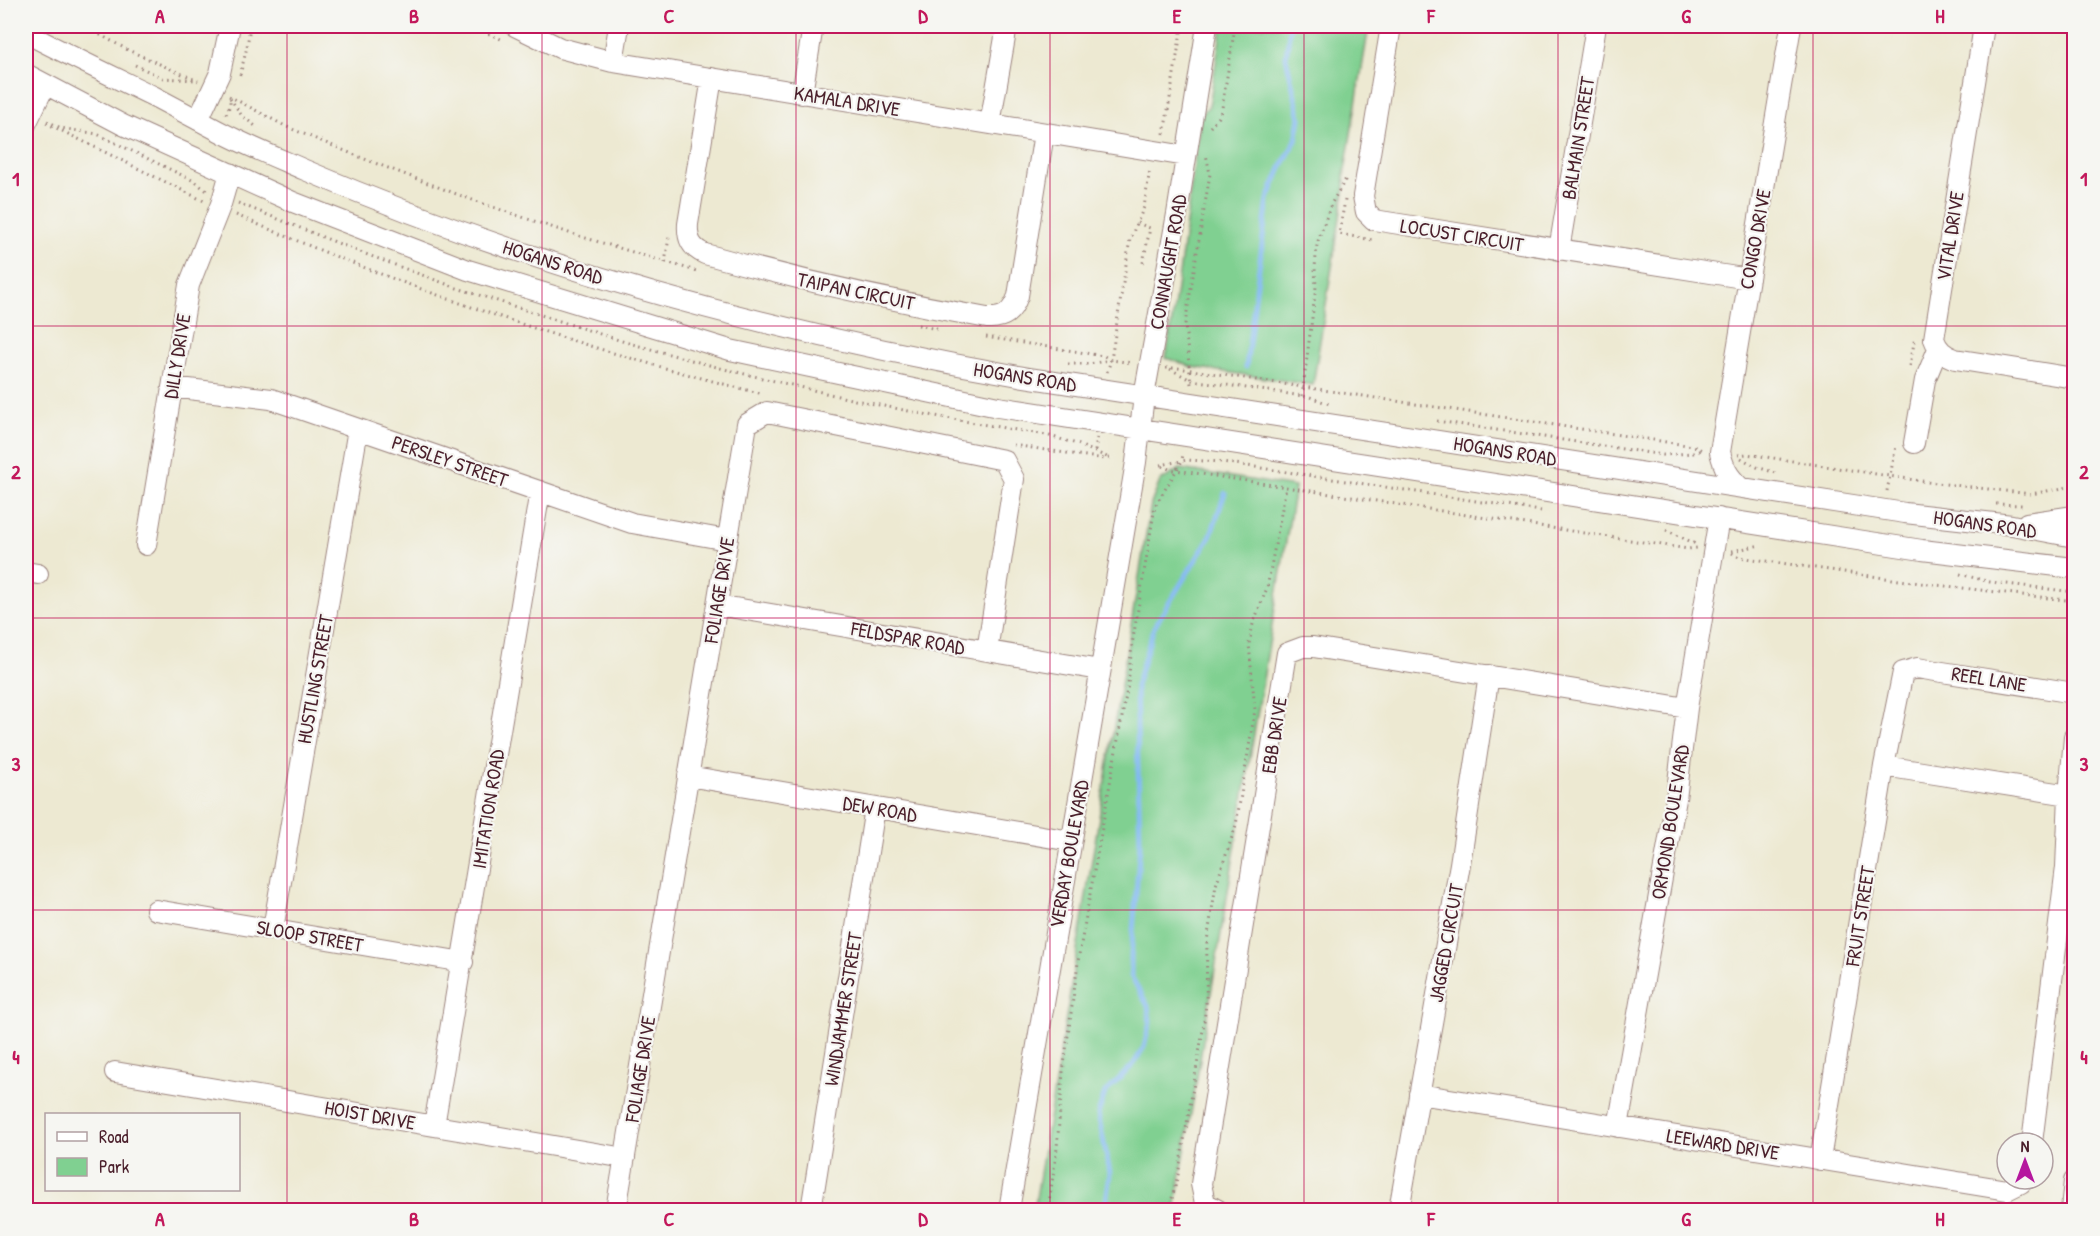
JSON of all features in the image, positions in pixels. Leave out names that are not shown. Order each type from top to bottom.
[{"type":"street","points":[[198,120],[220,73],[230,26]]},
{"type":"street","name":"KAMALA DRIVE","points":[[515,26],[560,48],[613,62],[1186,156]]},
{"type":"street","points":[[613,62],[619,26]]},
{"type":"street","points":[[802,94],[813,26]]},
{"type":"street","points":[[990,124],[1007,26]]},
{"type":"street","name":"CONNAUGHT ROAD","points":[[1129,498],[1144,396],[1207,26]]},
{"type":"street","name":"LOCUST CIRCUIT","points":[[1391,26],[1363,196],[1366,212],[1374,219],[1749,279]]},
{"type":"street","name":"BALMAIN STREET","points":[[1559,250],[1596,26]]},
{"type":"street","name":"CONGO DRIVE","points":[[1720,452],[1791,26]]},
{"type":"street","name":"VITAL DRIVE","points":[[1914,443],[1925,380],[1938,349],[1934,332],[1984,26]]},
{"type":"street","name":"HOGANS ROAD","points":[[26,33],[219,131],[307,171],[385,202],[484,239],[624,285],[785,329],[945,364],[1103,390],[1905,513],[2012,525],[2074,537]]},
{"type":"street","name":"HOGANS ROAD","points":[[26,74],[123,125],[293,202],[468,270],[730,350],[998,407],[1922,550],[2074,568]]},
{"type":"street","name":"TAIPAN CIRCUIT","points":[[712,78],[688,224],[688,237],[694,248],[705,254],[783,275],[987,318],[996,319],[1007,315],[1014,307],[1018,296],[1044,133]]},
{"type":"street","points":[[29,117],[45,85]]},
{"type":"street","name":"DILLY DRIVE","points":[[146,546],[189,285],[221,204],[230,173]]},
{"type":"street","points":[[1938,349],[1943,354],[1955,358],[2074,378]]},
{"type":"street","name":"PERSLEY STREET","points":[[172,387],[271,399],[632,523],[727,540]]},
{"type":"street","name":"FOLIAGE DRIVE","points":[[616,1210],[747,424],[767,412],[1004,460],[1014,479],[987,651]]},
{"type":"street","name":"HUSTLING STREET","points":[[273,929],[358,429]]},
{"type":"street","points":[[1682,478],[1706,466],[1720,452],[1725,470],[1740,487]]},
{"type":"street","name":"IMITATION ROAD","points":[[434,1126],[540,492]]},
{"type":"street","name":"VERDAY BOULEVARD","points":[[1009,1210],[1129,498]]},
{"type":"street","points":[[2012,525],[2074,516]]},
{"type":"street","name":"ORMOND BOULEVARD","points":[[1618,1127],[1676,799],[1687,708],[1719,518]]},
{"type":"street","name":"FELDSPAR ROAD","points":[[717,605],[1100,670]]},
{"type":"street","name":"EBB DRIVE","points":[[1218,1210],[1205,1203],[1201,1184],[1287,653],[1313,646],[1687,708]]},
{"type":"street","name":"REEL LANE","points":[[1903,672],[1917,668],[2074,693]]},
{"type":"street","name":"FRUIT STREET","points":[[1820,1160],[1884,766],[1903,672]]},
{"type":"street","name":"JAGGED CIRCUIT","points":[[1399,1210],[1460,864],[1489,675]]},
{"type":"street","points":[[2033,1131],[2066,867],[2074,737]]},
{"type":"street","points":[[1884,766],[2069,795]]},
{"type":"street","name":"DEW ROAD","points":[[688,776],[1071,841]]},
{"type":"street","name":"WINDJAMMER STREET","points":[[811,1210],[875,808]]},
{"type":"street","name":"SLOOP STREET","points":[[156,910],[463,962]]},
{"type":"street","name":"HOIST DRIVE","points":[[115,1072],[625,1158]]},
{"type":"street","name":"LEEWARD DRIVE","points":[[1419,1094],[1995,1188]]},
{"type":"street","points":[[2071,1210],[2074,1181]]},
{"type":"path","points":[[84,26],[128,50],[196,80]]},
{"type":"path","points":[[1208,131],[1219,117],[1222,108],[1235,26]]},
{"type":"path","points":[[259,129],[242,116],[230,96],[287,127],[475,201],[569,234],[698,272]]},
{"type":"path","points":[[29,117],[61,128],[97,134],[194,181],[212,194]]},
{"type":"path","points":[[29,117],[209,203]]},
{"type":"path","points":[[1189,403],[1191,380],[1185,324],[1210,174],[1205,148]]},
{"type":"path","points":[[1103,390],[1111,360],[1130,239],[1144,207],[1150,169]]},
{"type":"path","points":[[1302,396],[1316,287],[1317,244],[1331,204],[1347,177]]},
{"type":"path","points":[[229,212],[364,269],[503,319],[663,368],[773,397]]},
{"type":"path","points":[[1137,223],[1150,228],[1143,263]]},
{"type":"path","points":[[908,323],[952,332]]},
{"type":"path","points":[[983,337],[1104,356],[1111,360]]},
{"type":"path","points":[[1061,364],[1089,364],[1111,360]]},
{"type":"path","points":[[1334,405],[1302,396],[1191,380],[1168,368],[1190,369],[1693,446],[1720,452],[1778,474]]},
{"type":"path","points":[[1428,419],[1663,455],[1720,452],[1747,454],[1918,481],[2031,494],[2074,486]]},
{"type":"path","points":[[1095,451],[1099,423]]},
{"type":"path","points":[[1048,1210],[1079,955],[1128,684],[1132,645],[1155,506],[1182,461],[1185,436]]},
{"type":"path","points":[[1009,444],[1109,458]]},
{"type":"path","points":[[1550,513],[1234,464],[1182,461],[1160,465],[1176,470],[1688,549],[1701,547],[1676,533],[1655,529]]},
{"type":"path","points":[[1169,1210],[1178,1175],[1206,1004],[1207,941],[1216,885],[1236,825],[1255,710],[1249,644],[1253,624],[1267,588],[1286,487]]},
{"type":"path","points":[[1887,491],[1896,492]]},
{"type":"path","points":[[1988,504],[2029,505]]},
{"type":"path","points":[[1730,552],[1739,557],[1841,572],[2074,601]]},
{"type":"green space","points":[[1222,26],[1369,26],[1313,385],[1192,367],[1166,358],[1201,115],[1209,106]]},
{"type":"green space","points":[[1180,469],[1295,487],[1175,1210],[1034,1210],[1151,504],[1160,481]]},
{"type":"waterway","points":[[1246,367],[1268,199],[1296,140],[1300,118],[1286,57],[1290,26]]},
{"type":"waterway","points":[[1105,1210],[1110,1173],[1098,1114],[1105,1093],[1133,1065],[1144,1047],[1150,1022],[1148,1006],[1131,976],[1140,843],[1136,686],[1154,627],[1210,537],[1225,493]]}]
